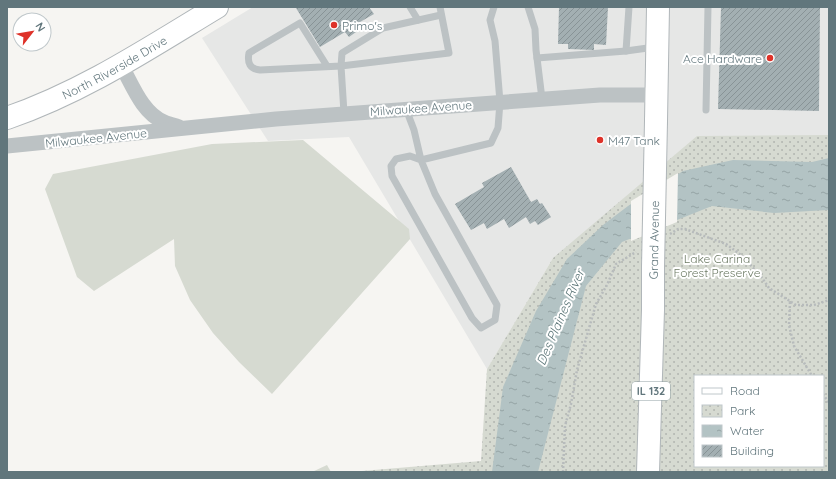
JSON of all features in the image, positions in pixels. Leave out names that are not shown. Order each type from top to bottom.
[{"type":"main road","name":"North Riverside Drive","points":[[7,118],[68,93],[122,65],[217,7]]},
{"type":"main road","name":"Grand Avenue","points":[[648,472],[658,7]]},
{"type":"street","name":"Milwaukee Avenue","points":[[122,65],[142,102],[151,114],[163,122],[185,129]]},
{"type":"street","name":"Milwaukee Avenue","points":[[7,146],[276,119],[600,95],[656,95]]},
{"type":"lane","points":[[410,7],[418,20]]},
{"type":"lane","points":[[327,66],[300,23],[249,53],[248,60],[250,67],[260,70],[341,66],[449,53],[440,7]]},
{"type":"lane","points":[[406,109],[414,130],[421,160],[435,194],[497,305],[495,320],[481,328],[472,318],[392,176],[391,166],[396,159],[410,156],[421,160],[491,143],[498,128],[500,102],[495,41],[490,20],[494,7]]},
{"type":"lane","points":[[528,7],[535,29],[542,99]]},
{"type":"lane","points":[[626,51],[629,7]]},
{"type":"lane","points":[[706,110],[708,7]]},
{"type":"lane","points":[[344,114],[341,66],[342,54],[383,28],[441,16]]},
{"type":"lane","points":[[537,58],[657,47]]},
{"type":"path","points":[[678,230],[686,229],[726,244],[741,255],[760,275],[769,288],[796,305],[814,305],[829,300]]},
{"type":"path","points":[[563,472],[565,426],[571,404],[577,370],[596,304],[607,285],[616,264],[626,257]]},
{"type":"path","points":[[790,302],[789,325],[794,346],[811,375]]},
{"type":"shaded area","points":[[253,7],[829,7],[829,141],[553,258],[487,369],[349,137],[268,141],[202,38]]},
{"type":"green space","name":"Lake Carina Forest Preserve","points":[[829,135],[829,472],[350,472],[481,461],[487,369],[553,258],[697,136]]},
{"type":"green space","points":[[303,140],[409,229],[410,239],[272,394],[239,362],[213,333],[190,300],[175,266],[174,239],[94,291],[77,277],[45,189],[53,174],[212,144]]},
{"type":"green space","points":[[327,465],[331,472],[312,472]]},
{"type":"water","name":"Des Plaines River","points":[[829,158],[829,210],[774,213],[712,206],[622,242],[586,286],[538,472],[492,472],[503,387],[536,311],[567,259],[603,225],[628,206],[683,171],[733,160],[812,162]]},
{"type":"pier","points":[[678,173],[677,222],[631,241],[631,201]]},
{"type":"building","name":"Primo's","points":[[369,7],[374,14],[360,22],[363,27],[349,37],[345,32],[320,47],[296,8]]},
{"type":"building","points":[[559,7],[608,7],[606,45],[594,44],[594,50],[568,49],[568,44],[558,44]]},
{"type":"building","name":"Ace Hardware","points":[[721,7],[820,7],[819,111],[718,109]]},
{"type":"building","points":[[511,167],[531,202],[537,199],[540,204],[542,203],[551,217],[538,225],[535,221],[530,224],[526,217],[509,228],[504,219],[487,229],[484,223],[471,230],[455,204],[484,187],[482,183]]},
{"type":"place","name":"Primo's","points":[[334,25]]},
{"type":"place","name":"Ace Hardware","points":[[770,58]]},
{"type":"place","name":"M47 Tank","points":[[600,140]]}]
